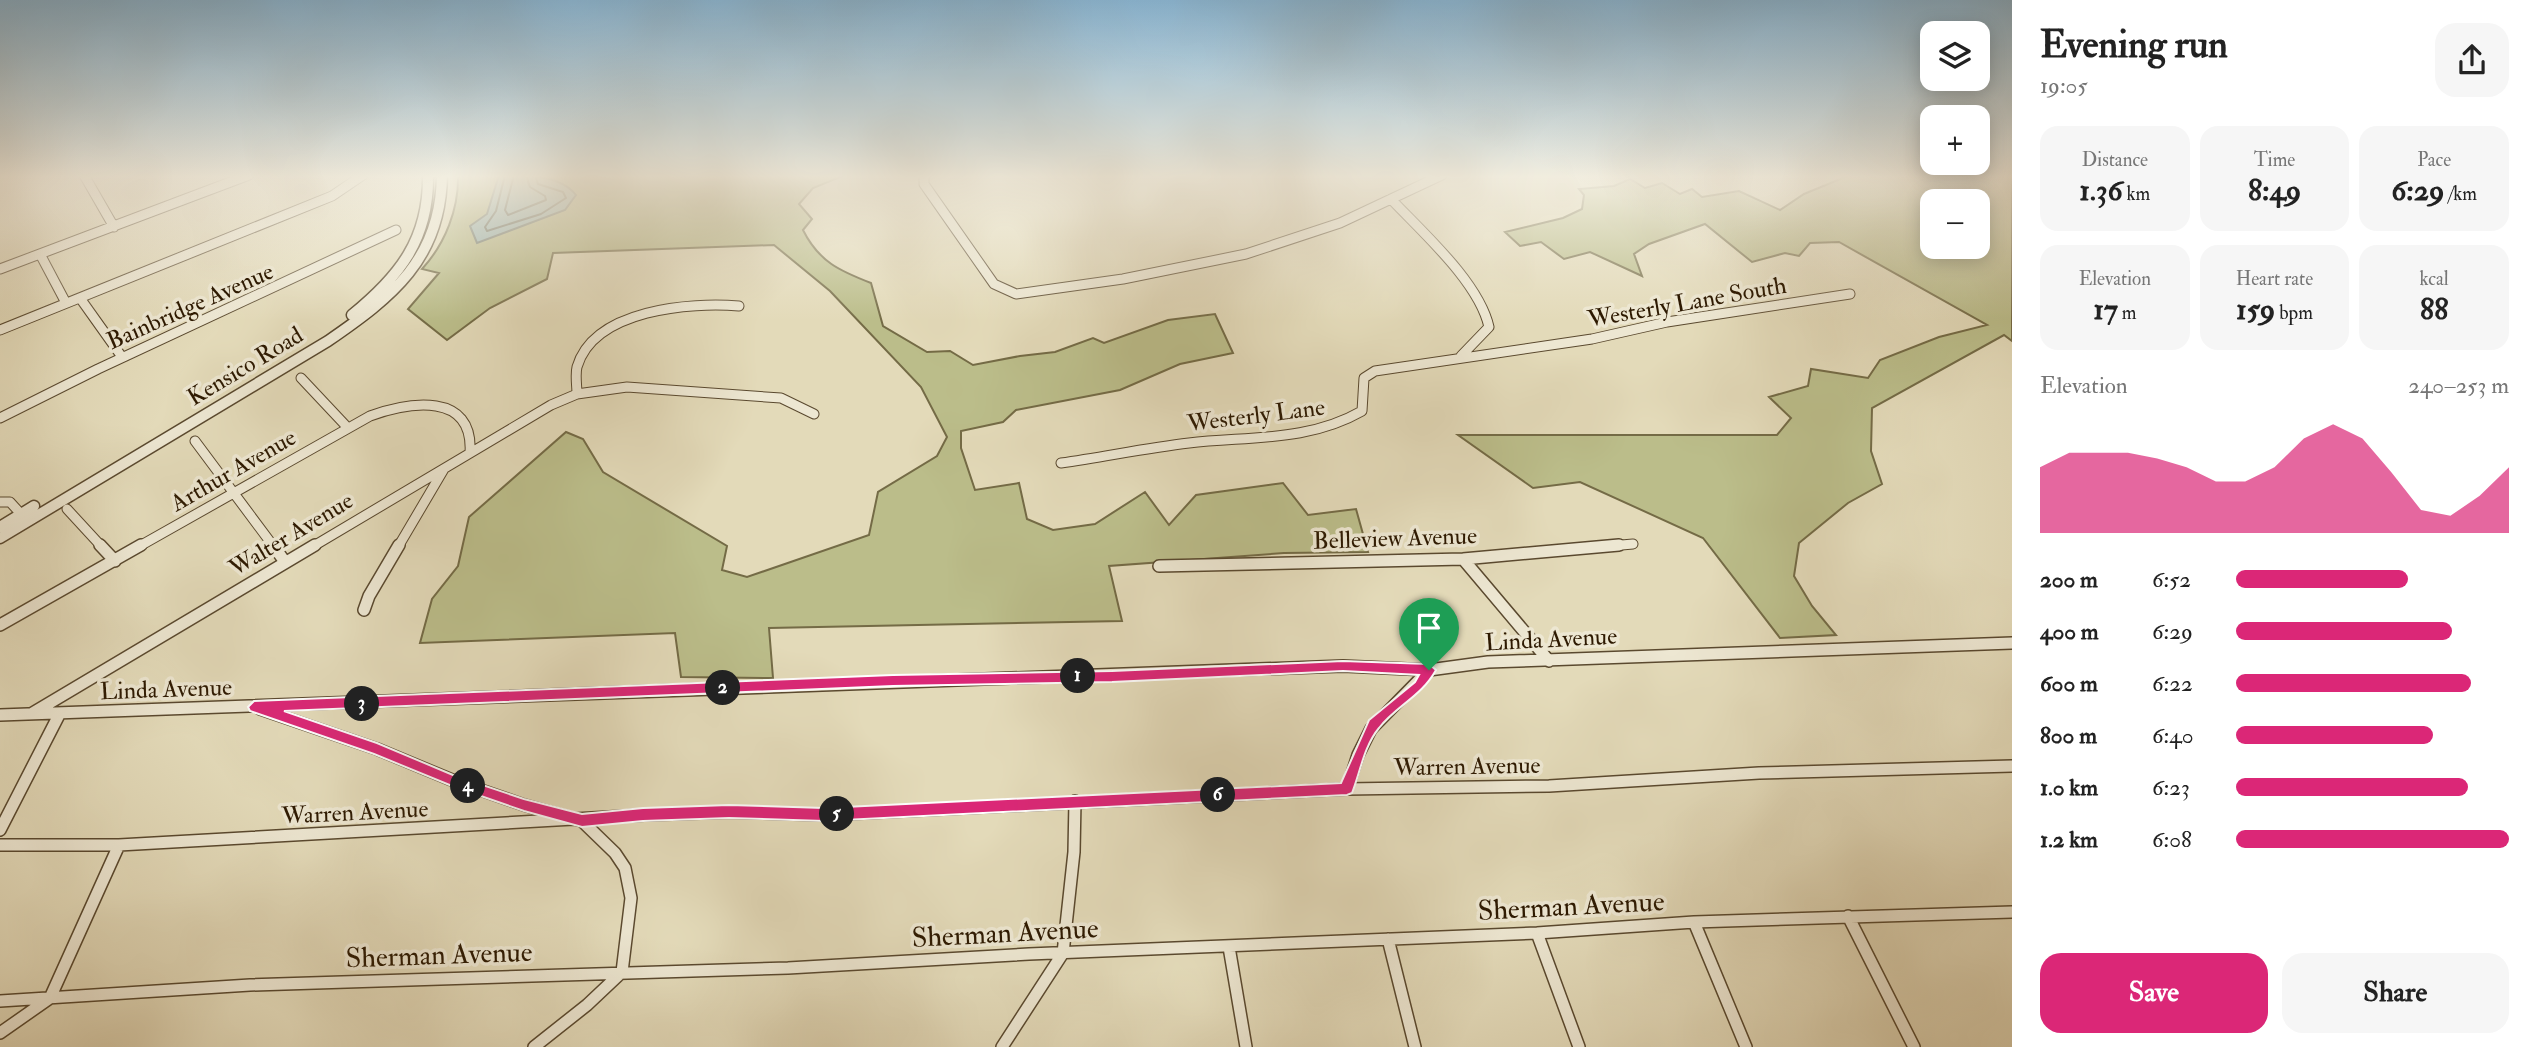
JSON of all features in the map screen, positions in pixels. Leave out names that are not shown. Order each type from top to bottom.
[{"type":"street","points":[[0,269],[122,224]]},
{"type":"street","points":[[0,330],[263,224]]},
{"type":"street","name":"Kensico Road","points":[[0,527],[308,345],[361,308],[394,276],[419,238],[423,224]]},
{"type":"street","name":"Kensico Road","points":[[0,538],[318,347],[372,310],[411,272],[432,241],[438,224]]},
{"type":"street","points":[[953,224],[994,284],[1016,294],[1123,279],[1246,254],[1337,224]]},
{"type":"street","points":[[1414,224],[1462,277],[1487,316],[1489,327],[1460,356]]},
{"type":"street","name":"Bainbridge Avenue","points":[[0,418],[121,357],[280,286],[396,230]]},
{"type":"street","points":[[40,254],[66,303]]},
{"type":"street","name":"Westerly Lane South","points":[[1531,347],[1620,334],[1667,322],[1850,294]]},
{"type":"street","points":[[79,298],[121,357]]},
{"type":"street","points":[[577,394],[575,375],[583,353],[604,332],[619,323],[660,310],[722,303],[739,306]]},
{"type":"street","name":"Westerly Lane","points":[[1061,463],[1192,442],[1259,438],[1324,429],[1349,420],[1362,411],[1364,378],[1370,373],[1460,356],[1531,347]]},
{"type":"street","points":[[301,378],[348,428]]},
{"type":"street","name":"Walter Avenue","points":[[30,714],[551,405],[577,394],[627,387],[755,395],[781,398],[814,414]]},
{"type":"street","name":"Arthur Avenue","points":[[0,625],[348,428],[392,408],[439,406],[453,410],[461,417],[471,442],[470,453]]},
{"type":"street","points":[[195,441],[285,562]]},
{"type":"street","points":[[364,610],[369,596],[444,468]]},
{"type":"street","points":[[0,502],[10,502],[21,514]]},
{"type":"street","points":[[67,509],[116,561]]},
{"type":"street","name":"Belleview Avenue","points":[[1159,566],[1462,559],[1633,544]]},
{"type":"street","points":[[1462,559],[1549,661]]},
{"type":"street","name":"Linda Avenue","points":[[0,716],[1343,666],[1429,670],[1488,662],[2012,643]]},
{"type":"street","points":[[1347,789],[1350,775],[1374,724],[1419,686],[1429,670]]},
{"type":"street","points":[[254,707],[377,749],[464,784],[582,821],[615,853],[625,868],[632,898],[622,972],[587,1006],[534,1047]]},
{"type":"street","points":[[0,830],[60,713]]},
{"type":"street","name":"Warren Avenue","points":[[0,845],[119,845],[582,821],[643,815],[729,812],[824,815],[1347,789],[1549,786],[1759,773],[2012,766]]},
{"type":"street","points":[[1002,1047],[1063,953],[1074,852],[1075,801]]},
{"type":"street","points":[[0,1033],[50,998],[119,845]]},
{"type":"street","name":"Sherman Avenue","points":[[0,1001],[250,985],[788,968],[1063,953],[1537,933],[1694,922],[1847,916],[2010,915]]},
{"type":"street","points":[[1847,916],[1914,1047]]},
{"type":"street","points":[[1694,922],[1746,1047]]},
{"type":"street","points":[[1537,933],[1579,1047]]},
{"type":"street","points":[[1388,939],[1415,1047]]},
{"type":"street","points":[[1229,947],[1246,1047]]},
{"type":"green space","points":[[808,224],[803,230],[823,258],[871,283],[883,326],[927,352],[950,351],[973,365],[1055,352],[1093,338],[1104,343],[1168,320],[1215,314],[1233,353],[1180,364],[1120,390],[1016,410],[1003,422],[961,431],[961,448],[975,490],[1019,483],[1027,519],[1053,530],[1095,524],[1145,492],[1169,525],[1196,495],[1283,483],[1308,515],[1356,509],[1368,552],[1284,553],[1109,566],[1122,621],[769,628],[773,678],[681,677],[675,633],[420,643],[432,599],[458,566],[469,517],[566,432],[583,439],[603,472],[727,546],[722,570],[747,577],[869,535],[878,492],[937,456],[947,437],[921,387],[830,291],[774,245],[553,253],[547,279],[490,308],[447,340],[408,309],[439,273],[422,269],[437,249],[449,225]]},
{"type":"green space","points":[[1539,224],[1920,224],[1920,259],[1990,259],[1990,224],[2012,224],[2012,341],[2004,335],[1872,408],[1871,451],[1882,484],[1848,503],[1799,543],[1794,576],[1812,606],[1836,635],[1780,638],[1703,538],[1580,482],[1533,488],[1458,435],[1777,435],[1791,418],[1769,397],[1808,386],[1811,369],[1868,378],[1880,360],[1939,337],[1987,325],[1839,242],[1810,243],[1799,256],[1785,253],[1752,262],[1705,224],[1649,244],[1634,254],[1642,276],[1590,252],[1564,259],[1541,242],[1520,246],[1505,232]]},
{"type":"water","points":[[473,224],[528,224],[477,243],[470,226]]},
{"type":"route","points":[[1343,666],[1429,670],[1419,686],[1374,724],[1350,775],[1347,789],[824,815],[729,812],[643,815],[582,821],[524,805],[452,780],[377,749],[254,707],[1343,666]]}]
